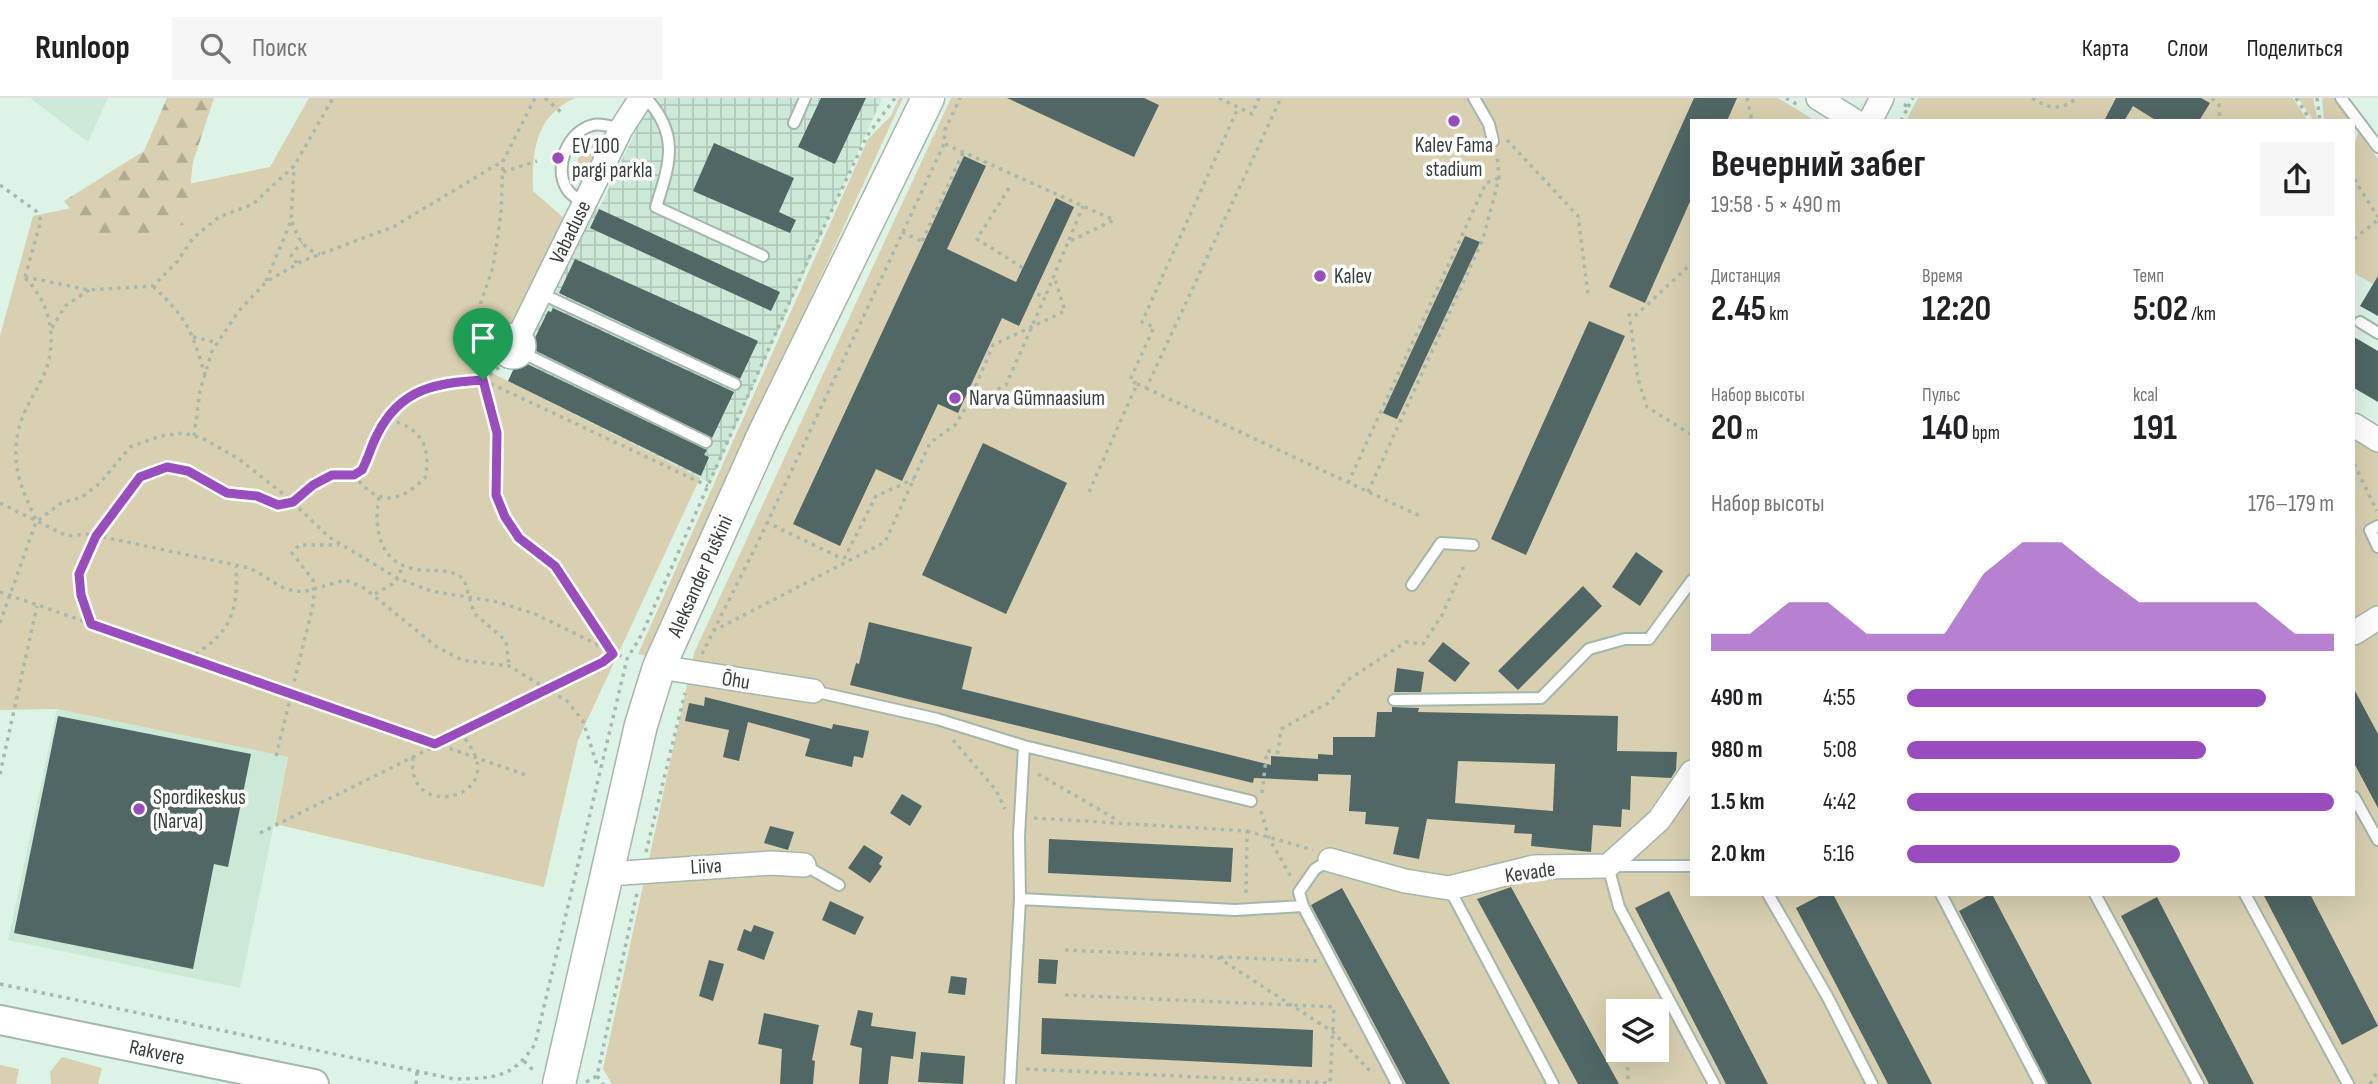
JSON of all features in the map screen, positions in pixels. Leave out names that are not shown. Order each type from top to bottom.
[{"type":"main road","name":"Aleksander Puškini","points":[[559,1084],[641,725],[659,667],[764,434],[928,98]]},
{"type":"street","name":"Vabaduse","points":[[621,98],[621,129]]},
{"type":"street","name":"Vabaduse","points":[[516,350],[540,293],[621,129],[643,98]]},
{"type":"street","points":[[1871,119],[1882,98]]},
{"type":"street","points":[[1827,102],[1852,119]]},
{"type":"street","points":[[2355,426],[2378,440]]},
{"type":"street","points":[[2355,632],[2378,618]]},
{"type":"street","name":"Õhu","points":[[659,667],[813,691]]},
{"type":"street","points":[[1608,866],[1658,820],[1690,775]]},
{"type":"street","name":"Kevade","points":[[1330,860],[1405,881],[1449,888],[1534,867],[1608,866]]},
{"type":"street","name":"Liiva","points":[[608,874],[642,869],[771,863],[804,865]]},
{"type":"street","name":"Rakvere","points":[[0,1020],[314,1084]]},
{"type":"lane","points":[[643,98],[664,117],[670,162],[656,206],[762,256]]},
{"type":"lane","points":[[794,123],[805,98]]},
{"type":"lane","points":[[1474,98],[1489,124],[1493,141]]},
{"type":"lane","points":[[2341,98],[2378,147]]},
{"type":"lane","points":[[584,203],[567,192],[564,183],[563,162],[569,142],[579,130],[596,124],[621,129]]},
{"type":"lane","points":[[540,293],[735,384]]},
{"type":"lane","points":[[2360,322],[2378,333]]},
{"type":"lane","points":[[516,350],[706,442]]},
{"type":"lane","points":[[2378,526],[2370,530],[2378,547]]},
{"type":"lane","points":[[1412,585],[1441,543],[1473,545]]},
{"type":"lane","points":[[1394,700],[1541,698],[1589,649],[1625,639],[1649,639],[1690,582]]},
{"type":"lane","points":[[813,691],[937,719],[1024,746],[1251,801]]},
{"type":"lane","points":[[1010,1084],[1020,899],[1019,836],[1024,746]]},
{"type":"lane","points":[[2355,799],[2378,840]]},
{"type":"lane","points":[[1330,860],[1315,869],[1300,892],[1303,906],[1397,1084]]},
{"type":"lane","points":[[804,865],[839,885]]},
{"type":"lane","points":[[1690,866],[1608,866],[1619,906],[1714,1084]]},
{"type":"lane","points":[[1449,888],[1553,1084]]},
{"type":"lane","points":[[1769,896],[1827,996],[1872,1084]]},
{"type":"lane","points":[[1942,896],[2040,1084]]},
{"type":"lane","points":[[2096,896],[2198,1084]]},
{"type":"lane","points":[[2246,896],[2347,1084]]},
{"type":"lane","points":[[1020,899],[1245,910],[1303,906]]},
{"type":"path","points":[[25,277],[89,290],[153,286],[177,262],[193,238],[219,217],[253,205],[294,166],[333,98]]},
{"type":"path","points":[[535,98],[503,161],[497,240],[481,302],[478,349],[497,433],[496,495],[505,517],[519,538],[555,566],[613,654]]},
{"type":"path","points":[[545,98],[562,113]]},
{"type":"path","points":[[583,1084],[597,1076],[642,869],[692,673],[944,144],[945,130],[960,98]]},
{"type":"path","points":[[1219,98],[1252,114],[1259,98]]},
{"type":"path","points":[[1146,388],[1281,98]]},
{"type":"path","points":[[1747,98],[1752,119]]},
{"type":"path","points":[[1908,107],[1913,98]]},
{"type":"path","points":[[2032,98],[2056,108],[2066,106],[2076,98]]},
{"type":"path","points":[[2212,98],[2220,106],[2220,119]]},
{"type":"path","points":[[2295,98],[2310,119]]},
{"type":"path","points":[[2317,98],[2320,119]]},
{"type":"path","points":[[1238,108],[1142,322],[1154,327],[1130,380],[1420,516]]},
{"type":"path","points":[[1368,492],[1483,239],[1499,178],[1493,141]]},
{"type":"path","points":[[1507,142],[1517,149],[1578,216],[1588,294]]},
{"type":"path","points":[[944,144],[1114,219],[1068,242]]},
{"type":"path","points":[[902,232],[923,242],[963,153]]},
{"type":"path","points":[[194,436],[200,391],[218,343],[238,312],[266,282],[298,263],[393,227],[503,161]]},
{"type":"path","points":[[503,172],[537,161]]},
{"type":"path","points":[[266,282],[292,220],[294,166]]},
{"type":"path","points":[[1348,483],[1486,183],[1499,178]]},
{"type":"path","points":[[2355,181],[2378,218],[2355,238]]},
{"type":"path","points":[[0,185],[36,211],[41,220],[25,277]]},
{"type":"path","points":[[1009,188],[977,239],[1023,268]]},
{"type":"path","points":[[968,404],[1006,385],[1083,206]]},
{"type":"path","points":[[292,220],[302,242],[311,252],[322,254]]},
{"type":"path","points":[[291,256],[302,242]]},
{"type":"path","points":[[280,251],[298,263]]},
{"type":"path","points":[[1635,316],[1690,265]]},
{"type":"path","points":[[713,631],[885,542],[930,443],[955,425],[968,404],[993,345],[1065,311],[1054,275]]},
{"type":"path","points":[[25,277],[40,293],[52,328]]},
{"type":"path","points":[[153,286],[182,314],[193,337],[205,375]]},
{"type":"path","points":[[36,522],[17,479],[18,433],[29,397],[45,372],[52,328],[65,306],[89,290]]},
{"type":"path","points":[[1034,293],[1045,297]]},
{"type":"path","points":[[1629,313],[1638,379],[1647,407],[1690,434]]},
{"type":"path","points":[[193,337],[218,343]]},
{"type":"path","points":[[483,380],[516,350]]},
{"type":"path","points":[[91,624],[81,595],[79,574],[96,536],[140,477],[167,467],[188,471],[227,493],[257,496],[278,505],[293,502],[313,485],[332,475],[354,475],[362,470],[387,419],[399,404],[419,390],[452,382],[483,380],[708,486]]},
{"type":"path","points":[[1089,492],[1136,384]]},
{"type":"path","points":[[354,475],[363,488],[379,497],[402,496],[415,489],[425,478],[428,464],[424,439],[412,428],[387,419]]},
{"type":"path","points":[[0,623],[12,596],[36,522],[61,503],[82,497],[100,483],[130,447],[161,436],[184,433],[239,458],[341,545],[397,578],[431,591],[498,602],[536,614],[627,659]]},
{"type":"path","points":[[2355,466],[2378,513]]},
{"type":"path","points":[[844,559],[876,496],[914,480]]},
{"type":"path","points":[[379,497],[375,527],[387,554],[403,565],[457,573],[464,579],[474,612],[506,641],[509,666]]},
{"type":"path","points":[[0,503],[67,536],[96,536],[236,565],[268,577],[285,589],[303,592],[345,580],[374,595],[437,646],[462,660],[509,666],[567,701],[583,721],[599,770]]},
{"type":"path","points":[[766,522],[850,562]]},
{"type":"path","points":[[276,756],[314,601],[314,587],[292,553],[294,547],[341,545]]},
{"type":"path","points":[[188,658],[204,650],[220,635],[231,619],[237,603],[236,565]]},
{"type":"path","points":[[374,595],[391,587],[403,565]]},
{"type":"path","points":[[1300,892],[1269,838],[1260,814],[1267,751],[1278,752],[1280,729],[1330,702],[1346,681],[1406,642],[1423,644],[1442,615],[1464,566]]},
{"type":"path","points":[[0,592],[527,775]]},
{"type":"path","points":[[0,774],[37,605]]},
{"type":"path","points":[[260,833],[550,689],[613,654]]},
{"type":"path","points":[[937,719],[996,790],[1019,836]]},
{"type":"path","points":[[414,755],[415,778],[428,793],[449,797],[468,788],[477,768],[476,758],[462,732]]},
{"type":"path","points":[[1022,765],[1121,822]]},
{"type":"path","points":[[1020,818],[1247,831],[1317,852],[1330,860]]},
{"type":"path","points":[[1245,910],[1247,831]]},
{"type":"path","points":[[1065,950],[1331,961]]},
{"type":"path","points":[[1217,957],[1333,1032],[1370,1071],[1391,1070]]},
{"type":"path","points":[[0,984],[454,1079],[496,1077],[511,1072],[524,1061]]},
{"type":"path","points":[[1010,1068],[1330,1084],[1334,1008],[1348,987]]},
{"type":"path","points":[[1065,995],[1334,1008]]},
{"type":"path","points":[[1627,995],[1627,999]]},
{"type":"path","points":[[1627,1062],[1628,1084]]},
{"type":"path","points":[[2370,1084],[2378,1071]]},
{"type":"path","points":[[416,1084],[417,1072]]},
{"type":"path","points":[[597,1076],[603,1084]]},
{"type":"shaded area","points":[[30,98],[108,98],[88,142]]},
{"type":"shaded area","points":[[651,98],[882,98],[710,483],[508,381],[589,205],[600,207]]},
{"type":"shaded area","name":"Spordikeskus (Narva)","points":[[57,709],[288,757],[240,988],[8,940]]},
{"type":"green space","points":[[167,98],[214,98],[193,162],[186,224],[100,245],[64,201],[144,151]]},
{"type":"green space","points":[[309,98],[575,98],[551,115],[535,149],[533,191],[566,220],[518,320],[496,336],[488,371],[700,478],[578,740],[544,887],[275,824],[288,757],[57,709],[0,710],[0,336],[33,216],[270,167]]},
{"type":"green space","points":[[899,98],[903,98],[646,656],[638,654],[868,139],[891,116]]},
{"type":"green space","points":[[951,98],[1778,98],[1813,119],[1690,119],[1690,896],[2355,896],[2355,439],[2378,452],[2378,1084],[612,1084],[603,1069],[694,653]]},
{"type":"green space","points":[[1918,98],[2293,98],[2307,119],[1907,119]]},
{"type":"green space","points":[[2298,98],[2313,98],[2318,119],[2313,119]]},
{"type":"green space","points":[[2322,98],[2334,98],[2350,119],[2324,119]]},
{"type":"green space","points":[[2358,132],[2378,159],[2378,287],[2355,274],[2355,144]]},
{"type":"green space","points":[[595,138],[602,143],[585,177],[581,178],[579,155]]},
{"type":"green space","points":[[62,1057],[102,1068],[98,1084],[51,1084],[50,1072]]},
{"type":"green space","points":[[0,1065],[19,1069],[16,1084],[0,1084]]},
{"type":"building","points":[[821,98],[866,98],[835,164],[798,147]]},
{"type":"building","points":[[1007,98],[1144,98],[1159,105],[1134,157]]},
{"type":"building","points":[[1694,98],[1737,98],[1728,119],[1690,119],[1690,202],[1645,303],[1609,287]]},
{"type":"building","points":[[2116,98],[2201,98],[2210,103],[2200,119],[2154,119],[2133,106],[2125,119],[2105,119]]},
{"type":"building","points":[[714,143],[794,178],[779,212],[796,220],[790,233],[693,191]]},
{"type":"building","points":[[964,156],[986,166],[947,249],[1016,282],[1056,198],[1074,207],[1019,326],[1002,318],[958,413],[938,404],[902,481],[876,469],[840,546],[793,524]]},
{"type":"building","points":[[599,209],[780,292],[771,311],[590,228]]},
{"type":"building","points":[[1465,236],[1480,242],[1397,419],[1383,413]]},
{"type":"building","points":[[575,259],[758,341],[740,379],[559,293]]},
{"type":"building","points":[[2378,276],[2378,316],[2360,306]]},
{"type":"building","points":[[553,308],[734,392],[712,438],[530,348],[548,311],[551,312]]},
{"type":"building","points":[[1589,321],[1625,336],[1526,555],[1491,539]]},
{"type":"building","points":[[2355,338],[2378,351],[2378,402],[2355,389]]},
{"type":"building","points":[[523,362],[707,450],[704,455],[709,457],[701,476],[508,381],[516,364],[521,367]]},
{"type":"building","points":[[983,443],[1067,483],[1006,614],[922,575]]},
{"type":"building","points":[[1636,552],[1663,571],[1640,606],[1612,587]]},
{"type":"building","points":[[1583,586],[1602,606],[1518,690],[1498,671]]},
{"type":"building","points":[[869,622],[972,647],[962,689],[1271,765],[1271,756],[1318,759],[1318,754],[1333,755],[1333,737],[1375,737],[1377,712],[1392,712],[1392,707],[1419,708],[1418,712],[1618,716],[1617,751],[1677,752],[1676,770],[1671,778],[1631,776],[1630,810],[1622,809],[1621,827],[1593,825],[1591,852],[1531,846],[1532,834],[1514,833],[1515,825],[1427,819],[1419,859],[1393,854],[1399,827],[1365,824],[1366,812],[1349,811],[1351,775],[1318,774],[1318,781],[1254,778],[1253,783],[850,685],[856,663],[859,664]],"holes":[[[1458,761],[1555,764],[1553,811],[1455,803]]]},
{"type":"building","points":[[1443,642],[1470,663],[1455,682],[1428,661]]},
{"type":"building","points":[[1397,668],[1424,672],[1421,692],[1394,692]]},
{"type":"building","points":[[2355,691],[2378,734],[2378,808],[2355,765]]},
{"type":"building","points":[[705,697],[832,729],[833,724],[869,731],[863,758],[854,756],[852,767],[805,756],[810,739],[748,722],[739,761],[723,757],[729,730],[685,721],[689,703],[704,706]]},
{"type":"building","name":"Spordikeskus (Narva)","points":[[58,716],[251,754],[228,867],[214,864],[193,969],[14,933]]},
{"type":"building","points":[[902,794],[922,806],[910,826],[890,813]]},
{"type":"building","points":[[770,826],[794,832],[788,850],[764,843]]},
{"type":"building","points":[[1049,839],[1233,848],[1231,882],[1048,873]]},
{"type":"building","points":[[864,845],[883,857],[879,864],[882,866],[870,883],[848,868]]},
{"type":"building","points":[[1511,887],[1619,1084],[1578,1084],[1477,899]]},
{"type":"building","points":[[1342,888],[1450,1084],[1406,1084],[1311,905]]},
{"type":"building","points":[[1669,891],[1768,1084],[1726,1084],[1635,908]]},
{"type":"building","points":[[1819,896],[1834,896],[1932,1084],[1888,1084],[1796,908]]},
{"type":"building","points":[[1986,896],[1993,896],[2092,1084],[2048,1084],[1959,911]]},
{"type":"building","points":[[2264,896],[2311,896],[2378,1026],[2342,1045]]},
{"type":"building","points":[[2157,897],[2254,1084],[2209,1084],[2121,916]]},
{"type":"building","points":[[830,901],[864,917],[855,935],[822,920]]},
{"type":"building","points":[[754,925],[774,932],[764,960],[737,950],[744,929],[751,932]]},
{"type":"building","points":[[1039,959],[1058,960],[1056,984],[1038,983]]},
{"type":"building","points":[[709,960],[724,964],[713,1001],[699,996]]},
{"type":"building","points":[[951,976],[967,978],[965,995],[948,993]]},
{"type":"building","points":[[858,1010],[873,1013],[871,1026],[916,1032],[913,1059],[891,1056],[888,1084],[859,1084],[862,1048],[850,1045]]},
{"type":"building","points":[[764,1013],[819,1025],[812,1060],[815,1061],[813,1084],[780,1084],[782,1049],[758,1044]]},
{"type":"building","points":[[1042,1018],[1313,1030],[1312,1067],[1041,1054]]},
{"type":"building","points":[[921,1052],[965,1056],[963,1084],[918,1082]]},
{"type":"place","name":"Kalev Fama stadium","points":[[1454,121]]},
{"type":"place","name":"EV 100 pargi parkla","points":[[558,158]]},
{"type":"place","name":"Kalev","points":[[1320,276]]},
{"type":"place","name":"Narva Gümnaasium","points":[[955,398]]},
{"type":"place","name":"Spordikeskus (Narva)","points":[[139,809]]},
{"type":"route","points":[[483,380],[497,433],[496,495],[505,517],[519,538],[555,566],[613,654],[603,662],[435,744],[91,624],[81,595],[79,574],[86,553],[140,477],[167,467],[188,471],[227,493],[257,496],[278,505],[293,502],[313,485],[332,475],[354,475],[362,470],[378,432],[387,419],[399,404],[419,390],[452,382],[483,380]]}]
